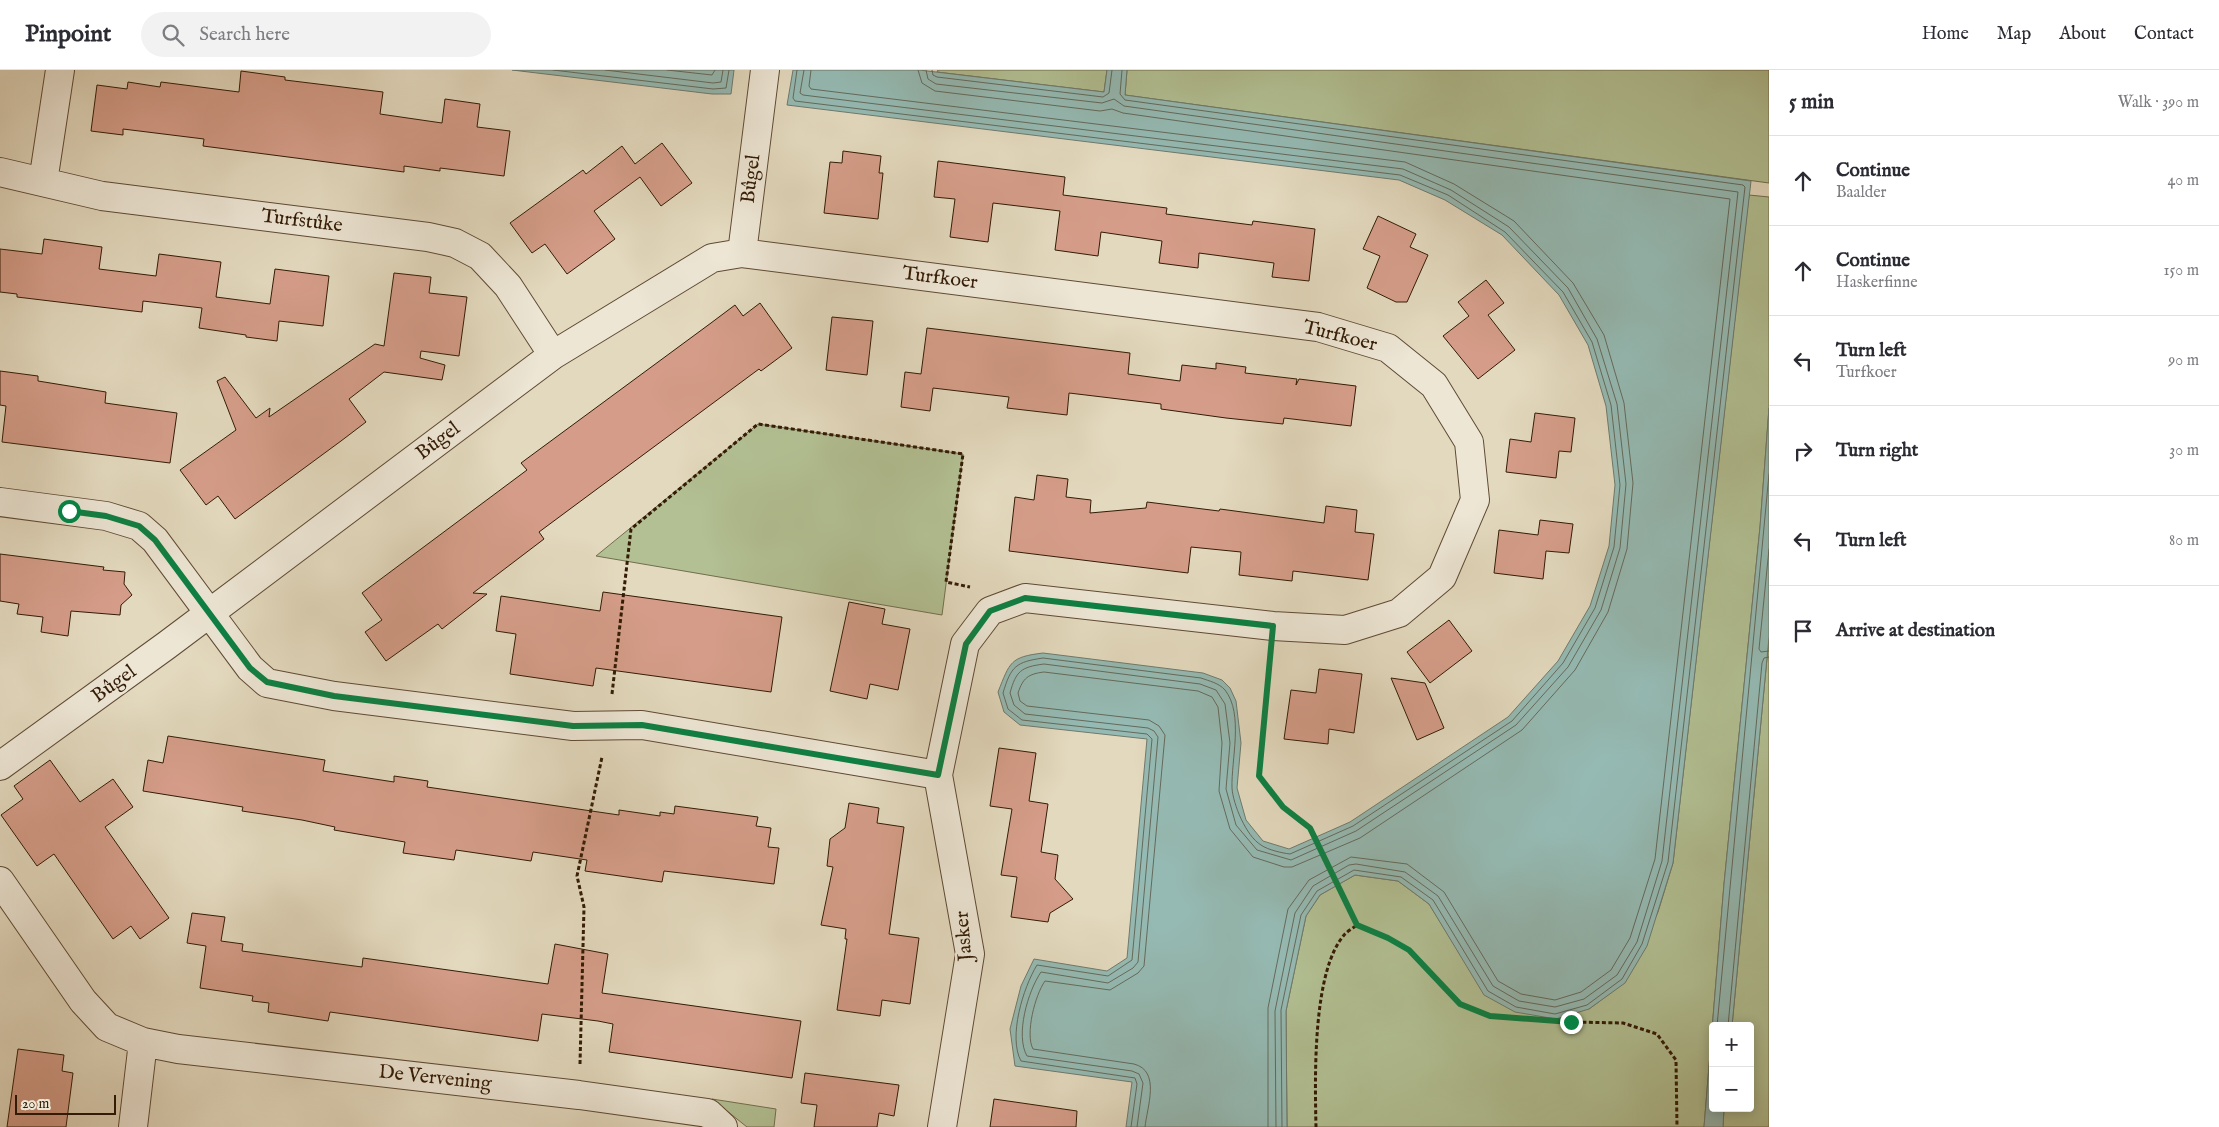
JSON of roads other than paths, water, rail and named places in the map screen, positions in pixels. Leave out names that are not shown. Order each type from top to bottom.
[{"type":"street","points":[[43,182],[60,70]]},
{"type":"street","name":"Bûgel","points":[[0,766],[167,645],[553,355],[712,258],[742,253],[765,70]]},
{"type":"street","name":"Turfstûke","points":[[0,172],[102,196],[428,237],[455,243],[480,256],[508,286],[553,355]]},
{"type":"street","name":"Turfkoer","points":[[742,253],[1318,327],[1388,348],[1434,385],[1469,442],[1475,500],[1442,577],[1399,614],[1346,630],[1273,626],[1025,598],[990,611],[966,644],[938,775]]},
{"type":"street","points":[[0,502],[106,516],[139,526],[155,540],[208,614],[250,668],[267,682],[343,697],[573,726],[642,725],[938,775]]},
{"type":"street","name":"Jasker","points":[[938,775],[970,954],[942,1127]]},
{"type":"street","name":"De Vervening","points":[[0,881],[83,1001],[107,1027],[142,1042],[178,1050],[579,1094],[708,1113],[723,1127]]},
{"type":"street","points":[[133,1127],[142,1042]]},
{"type":"water","points":[[512,70],[734,70],[731,94],[712,94]]},
{"type":"water","points":[[793,70],[919,70],[1104,92],[1107,70],[1127,70],[1125,95],[1751,181],[1673,863],[1647,946],[1625,983],[1589,1009],[1556,1019],[1515,1012],[1484,995],[1429,904],[1398,881],[1355,875],[1320,895],[1306,916],[1286,1011],[1287,1127],[1126,1127],[1132,1082],[1015,1066],[1010,1029],[1021,986],[1034,959],[1107,971],[1127,958],[1147,739],[1020,725],[1004,712],[998,692],[1005,674],[1013,663],[1017,659],[1043,653],[1203,673],[1222,680],[1230,688],[1236,701],[1241,743],[1237,788],[1246,820],[1263,841],[1289,849],[1350,822],[1508,717],[1558,661],[1590,606],[1609,546],[1615,485],[1606,406],[1588,345],[1559,295],[1502,235],[1445,200],[1399,180],[787,105]]},
{"type":"water","points":[[1769,408],[1769,637],[1732,1022],[1713,1022],[1724,884],[1760,527]]},
{"type":"water","points":[[1709,1066],[1709,1112],[1724,1112],[1723,1127],[1704,1127]]}]
